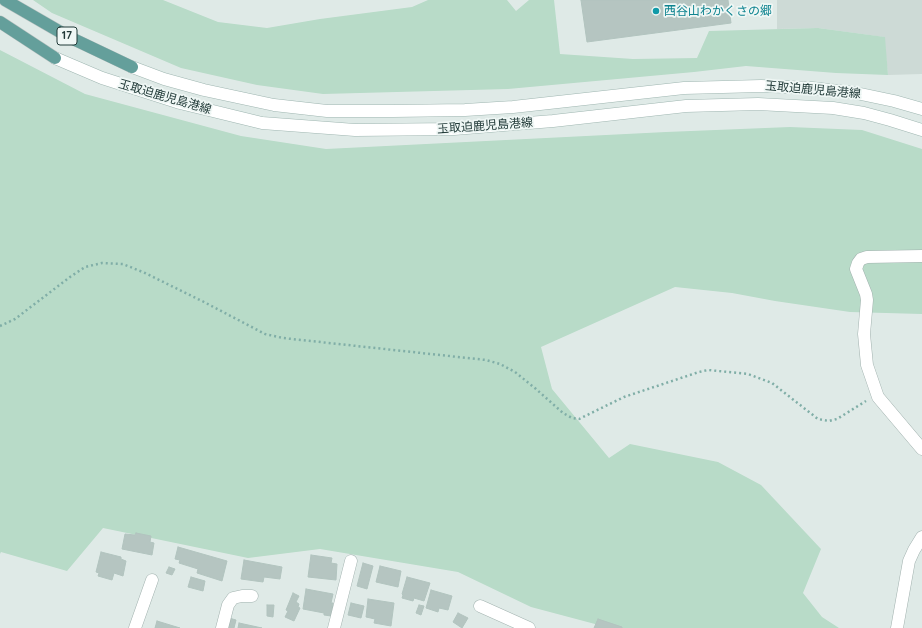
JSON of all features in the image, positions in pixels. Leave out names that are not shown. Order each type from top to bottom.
[{"type":"main road","name":"17","points":[[5,0],[69,37],[132,67]]},
{"type":"main road","points":[[21,0],[132,67]]},
{"type":"main road","name":"17","points":[[0,22],[55,58]]},
{"type":"main road","points":[[0,33],[55,58]]},
{"type":"main road","name":"玉取迫鹿児島港線","points":[[55,58],[102,78],[180,103],[262,123],[355,130],[454,129],[554,121],[686,106],[758,104],[833,108],[864,113],[922,130]]},
{"type":"main road","name":"玉取迫鹿児島港線","points":[[132,67],[164,79],[204,90],[274,106],[327,110],[465,110],[513,107],[684,88],[761,86],[812,88],[856,93],[922,109]]},
{"type":"main road","points":[[922,256],[867,257],[860,259],[856,269],[866,294],[867,300],[864,334],[867,365],[878,396],[922,449]]},
{"type":"main road","points":[[897,628],[909,561],[922,537]]},
{"type":"main road","points":[[334,628],[351,561]]},
{"type":"main road","points":[[135,628],[152,580]]},
{"type":"main road","points":[[222,628],[228,605],[234,598],[252,596]]},
{"type":"main road","points":[[480,606],[529,628]]},
{"type":"path","points":[[0,326],[15,319],[85,267],[102,264],[123,264],[158,279],[265,334],[283,338],[486,360],[500,364],[515,372],[563,413],[572,418],[579,419],[624,397],[708,370],[748,374],[772,383],[818,419],[829,421],[837,419],[865,401],[878,396]]},
{"type":"shaded area","points":[[777,0],[922,0],[922,74],[888,75],[884,37],[818,28],[777,29]]},
{"type":"green space","points":[[33,0],[163,0],[218,22],[267,28],[320,19],[412,7],[428,0],[507,0],[516,11],[529,0],[554,0],[560,54],[633,59],[697,58],[709,31],[818,28],[885,37],[888,75],[836,73],[746,66],[508,89],[323,94],[257,85],[181,68],[52,13]]},
{"type":"green space","points":[[0,50],[85,94],[241,136],[326,149],[790,127],[862,130],[922,149],[922,314],[850,312],[732,293],[675,287],[541,347],[552,389],[609,458],[630,444],[718,462],[761,485],[821,549],[803,593],[822,617],[839,628],[610,628],[531,607],[458,572],[320,549],[248,558],[103,528],[67,571],[1,552],[0,554]]},
{"type":"building","name":"西谷山わかくさの郷","points":[[581,0],[728,0],[731,23],[587,42]]},
{"type":"building","points":[[136,533],[151,536],[150,542],[154,543],[152,555],[122,549],[125,534],[135,535]]},
{"type":"building","points":[[178,547],[227,561],[222,581],[197,573],[198,569],[179,563],[180,560],[175,559]]},
{"type":"building","points":[[101,552],[121,557],[121,559],[126,561],[123,576],[114,573],[112,580],[98,576],[99,573],[96,572]]},
{"type":"building","points":[[311,555],[332,558],[331,563],[337,564],[336,580],[308,577]]},
{"type":"building","points":[[244,560],[282,567],[280,579],[264,577],[263,582],[241,579]]},
{"type":"building","points":[[363,563],[373,566],[367,589],[357,586]]},
{"type":"building","points":[[380,566],[401,571],[398,587],[376,582]]},
{"type":"building","points":[[169,567],[175,569],[172,575],[166,573]]},
{"type":"building","points":[[191,577],[205,581],[203,591],[188,587]]},
{"type":"building","points":[[407,577],[430,583],[424,601],[414,598],[413,601],[402,598]]},
{"type":"building","points":[[306,589],[333,594],[331,616],[324,615],[324,613],[303,609]]},
{"type":"building","points":[[431,590],[452,596],[448,610],[439,608],[438,612],[426,608]]},
{"type":"building","points":[[293,593],[299,596],[296,602],[299,604],[298,607],[300,608],[294,621],[285,617],[288,611],[286,610]]},
{"type":"building","points":[[368,599],[394,603],[391,626],[374,623],[375,619],[366,617]]},
{"type":"building","points":[[351,603],[364,606],[361,618],[348,615]]},
{"type":"building","points":[[267,605],[274,605],[273,617],[267,616]]},
{"type":"building","points":[[419,605],[424,606],[421,615],[416,613]]},
{"type":"building","points":[[458,613],[468,618],[462,628],[453,622]]},
{"type":"building","points":[[229,618],[236,620],[234,628],[226,628]]},
{"type":"building","points":[[598,619],[622,627],[622,628],[594,628]]},
{"type":"building","points":[[157,621],[180,628],[155,628]]},
{"type":"building","points":[[239,623],[262,628],[238,628]]},
{"type":"place","name":"西谷山わかくさの郷","points":[[656,11]]}]
